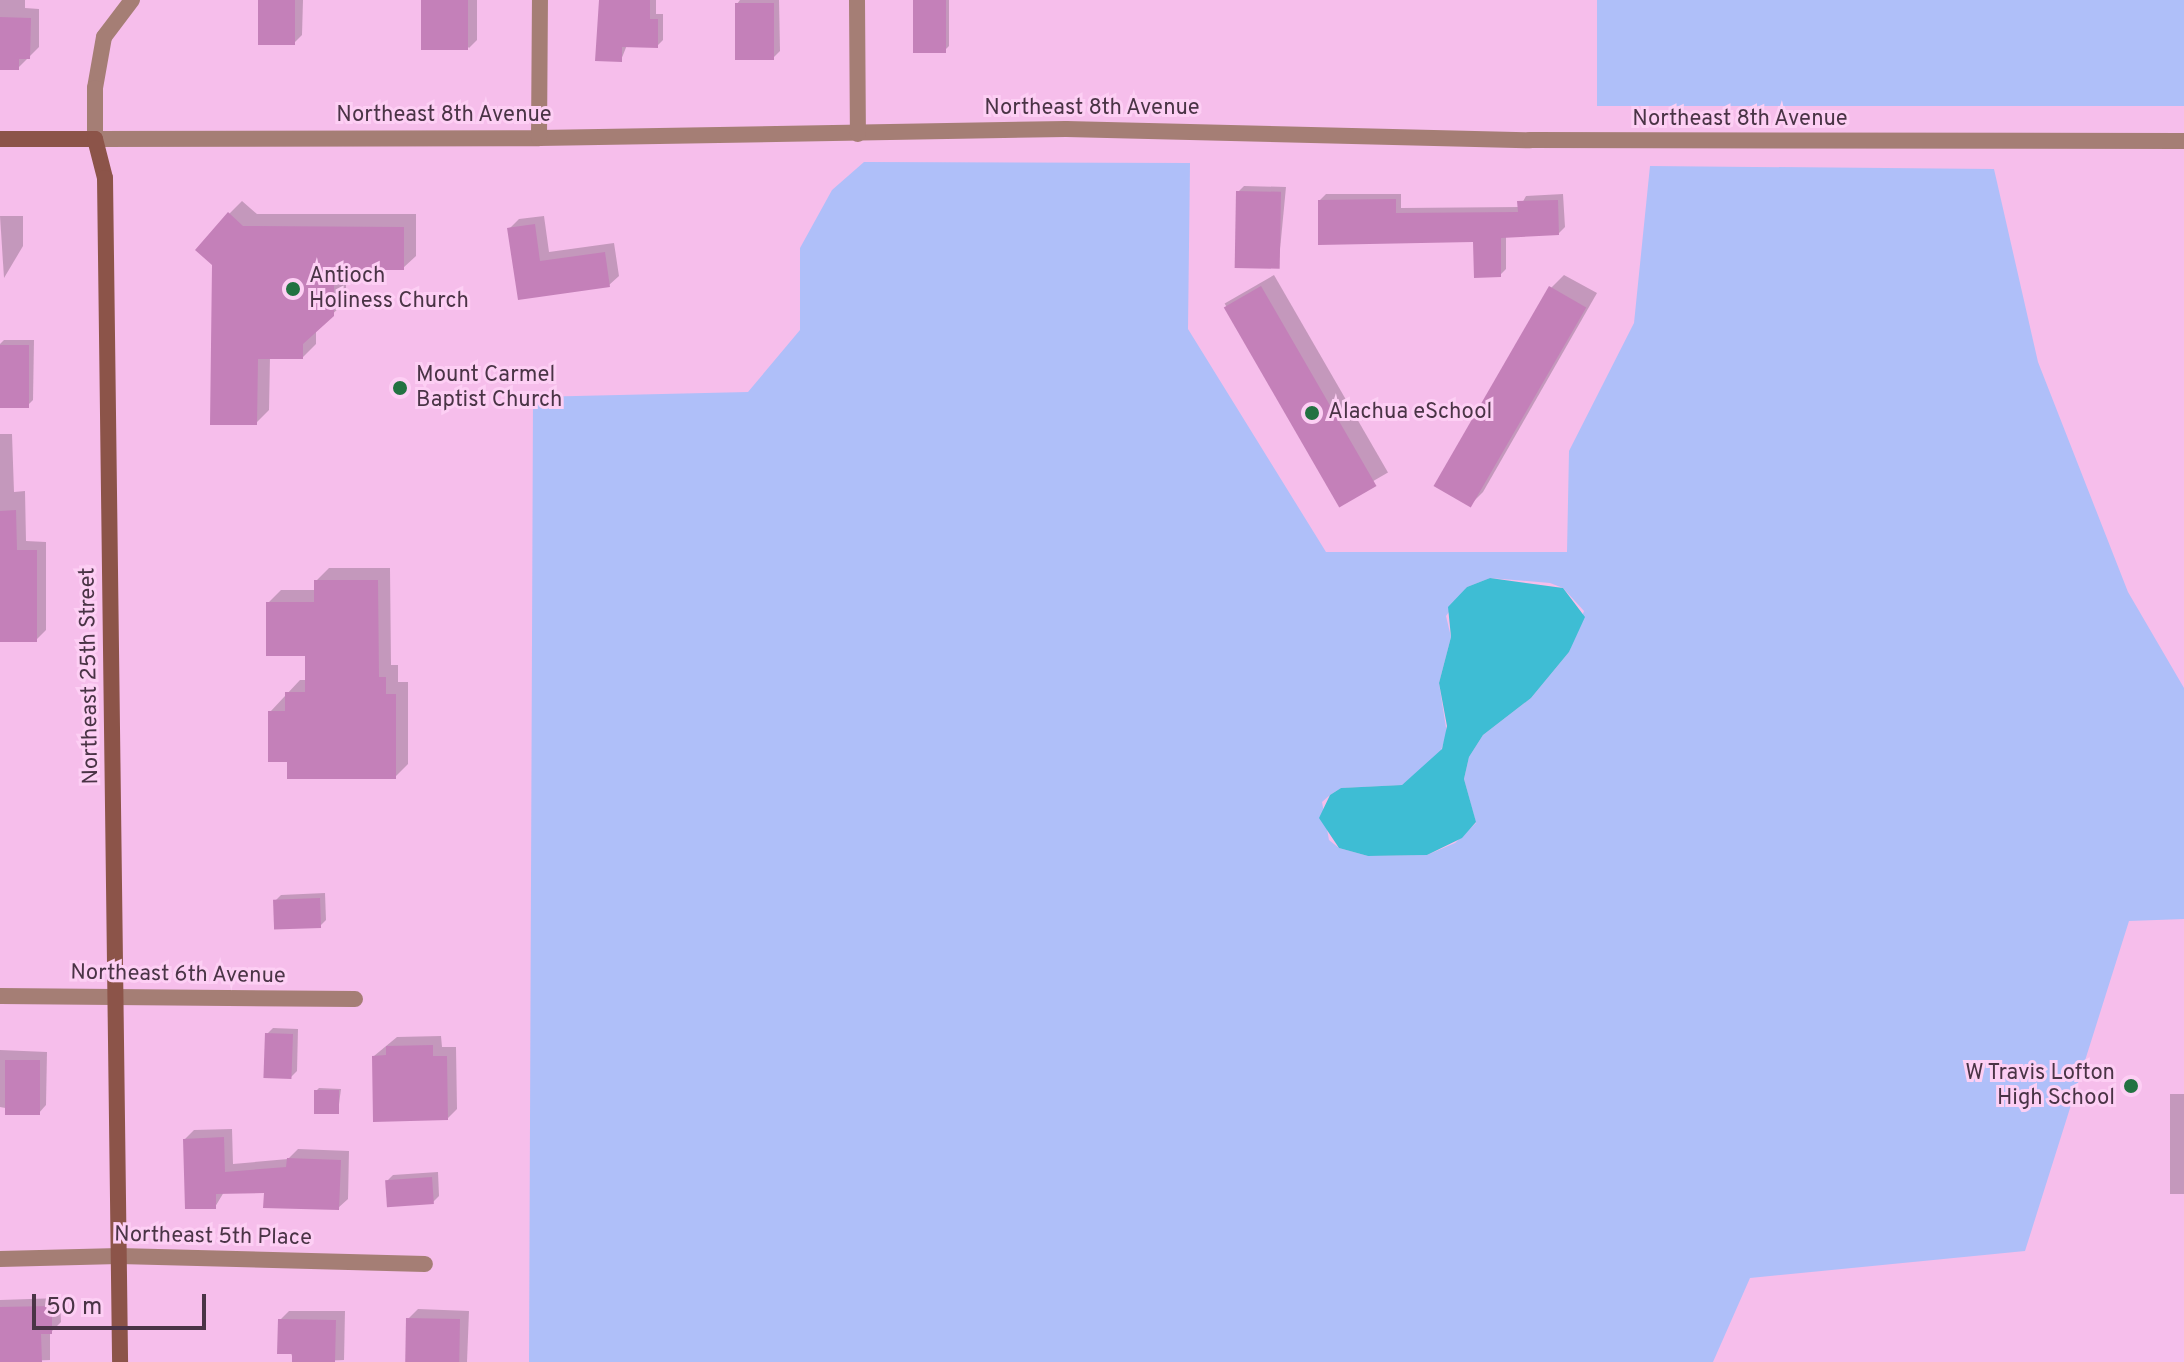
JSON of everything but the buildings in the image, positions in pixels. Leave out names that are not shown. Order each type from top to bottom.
[{"type":"street","name":"Northeast 25th Street","points":[[120,1362],[105,178],[95,139],[95,88],[104,37],[132,0]]},
{"type":"street","points":[[539,138],[540,0]]},
{"type":"street","points":[[857,0],[858,134]]},
{"type":"street","name":"Northeast 8th Avenue","points":[[0,139],[539,138],[1187,129],[1543,140],[2184,141]]},
{"type":"street","name":"Northeast 6th Avenue","points":[[0,996],[355,999]]},
{"type":"street","name":"Northeast 5th Place","points":[[0,1259],[119,1256],[425,1264]]},
{"type":"shaded area","points":[[1597,0],[2184,0],[2184,106],[1597,106]]},
{"type":"shaded area","points":[[864,162],[1190,163],[1188,329],[1326,552],[1567,552],[1569,451],[1634,323],[1650,166],[1994,169],[2038,362],[2128,592],[2184,688],[2184,919],[2129,921],[2025,1251],[1750,1278],[1713,1362],[529,1362],[533,397],[748,392],[800,330],[800,248],[832,190]],"holes":[[[1490,578],[1550,583],[1563,588],[1584,611],[1569,652],[1531,698],[1483,735],[1469,757],[1464,779],[1476,823],[1455,843],[1427,855],[1368,856],[1339,848],[1329,840],[1322,802],[1330,795],[1341,788],[1402,785],[1440,753],[1447,734],[1439,683],[1451,637],[1446,616],[1467,587]]]},
{"type":"shaded area","points":[[1490,578],[1563,588],[1585,617],[1569,652],[1531,698],[1483,735],[1469,757],[1464,779],[1476,822],[1462,838],[1427,855],[1368,856],[1339,848],[1319,818],[1330,795],[1341,788],[1402,785],[1442,749],[1447,726],[1439,683],[1451,637],[1448,607],[1467,587]]},
{"type":"place","name":"Antioch Holiness Church","points":[[293,289]]},
{"type":"place","name":"Mount Carmel Baptist Church","points":[[400,388]]},
{"type":"place","name":"Alachua eSchool","points":[[1312,413]]},
{"type":"place","name":"W Travis Lofton High School","points":[[2131,1086]]}]
